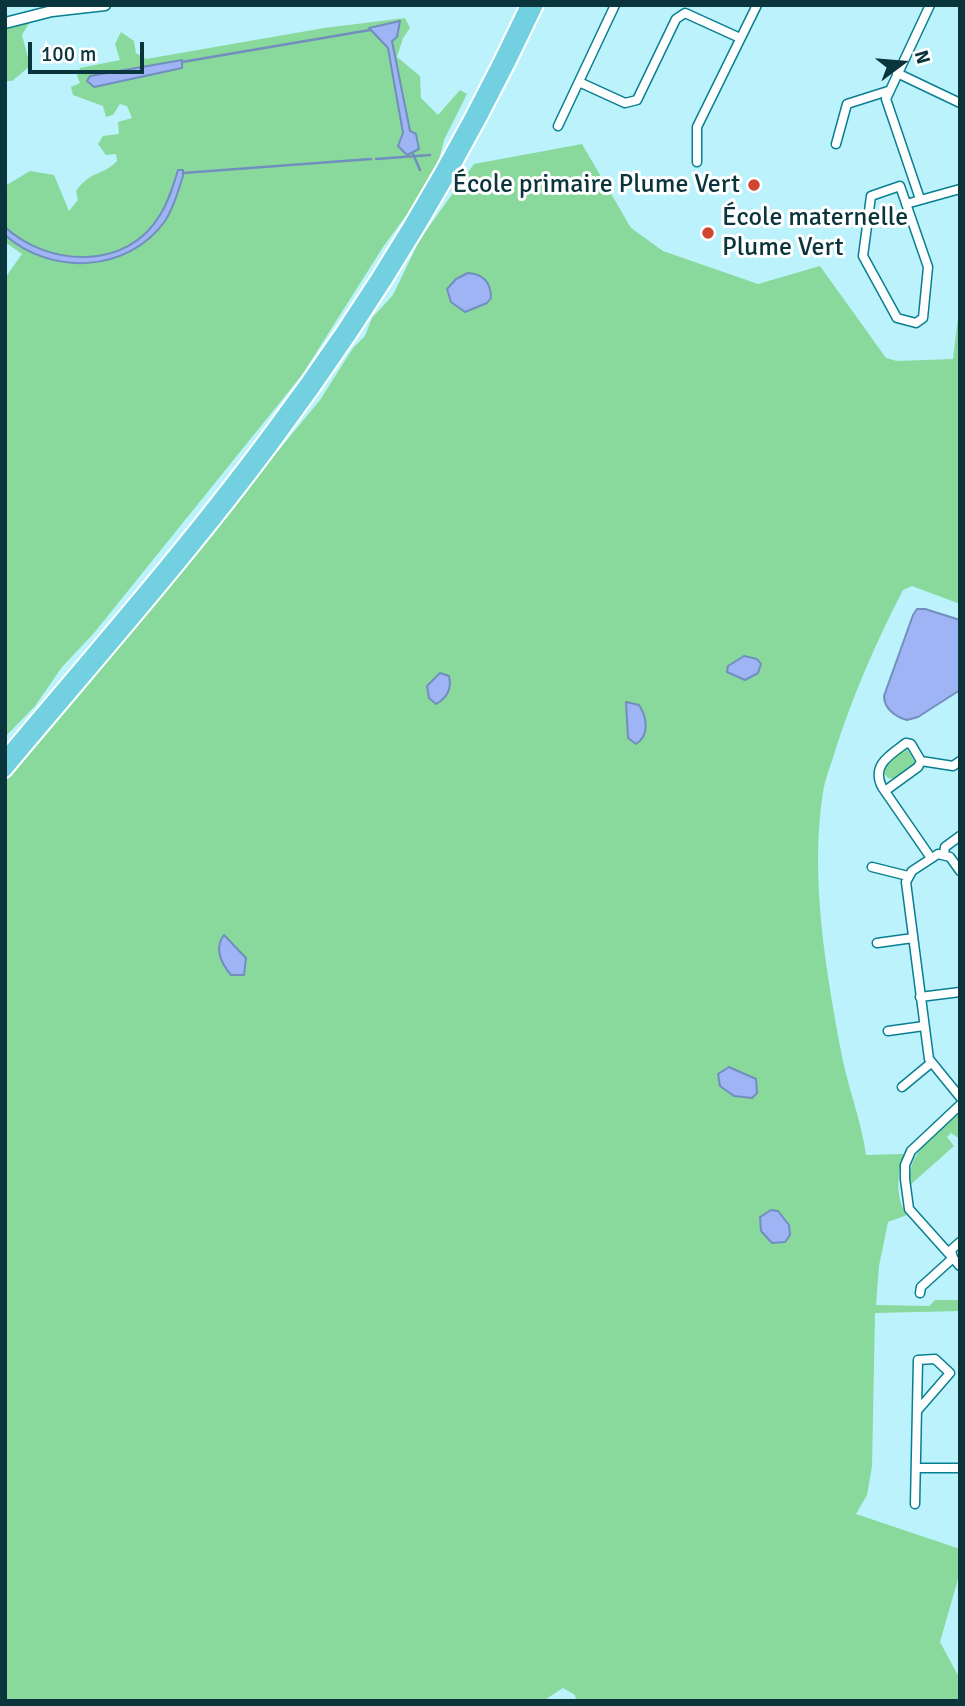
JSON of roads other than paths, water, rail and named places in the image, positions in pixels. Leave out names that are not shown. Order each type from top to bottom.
[{"type":"highway","points":[[5,757],[217,503],[363,301],[436,184],[527,5]]},
{"type":"highway","points":[[5,771],[223,509],[372,305],[477,127],[537,5]]},
{"type":"street","points":[[5,23],[52,11],[105,5]]},
{"type":"street","points":[[558,126],[615,5]]},
{"type":"street","points":[[697,162],[697,127],[757,5]]},
{"type":"street","points":[[920,199],[886,99],[930,5]]},
{"type":"street","points":[[579,82],[625,103],[637,100],[676,19],[684,13],[740,38]]},
{"type":"street","points":[[897,73],[960,103]]},
{"type":"street","points":[[836,144],[848,104],[888,91]]},
{"type":"street","points":[[900,186],[928,270],[923,318],[916,323],[897,318],[862,254],[871,196],[914,181]]},
{"type":"street","points":[[906,204],[960,189]]},
{"type":"street","points":[[921,761],[911,744],[906,743],[885,759],[878,773],[885,791],[931,858]]},
{"type":"street","points":[[885,791],[921,761],[953,766],[960,761]]},
{"type":"street","points":[[944,854],[946,847],[960,836]]},
{"type":"street","points":[[944,854],[931,858],[908,876],[906,882],[931,1063],[960,1097]]},
{"type":"street","points":[[944,854],[960,871]]},
{"type":"street","points":[[872,867],[908,876]]},
{"type":"street","points":[[877,943],[913,938]]},
{"type":"street","points":[[920,997],[960,992]]},
{"type":"street","points":[[888,1031],[924,1026]]},
{"type":"street","points":[[902,1087],[931,1063]]},
{"type":"street","points":[[960,1105],[914,1146],[905,1168],[908,1207],[960,1266]]},
{"type":"street","points":[[953,1258],[951,1250],[960,1242]]},
{"type":"street","points":[[920,1293],[921,1287],[953,1258]]},
{"type":"street","points":[[915,1504],[918,1360],[935,1359],[950,1373],[917,1411]]},
{"type":"street","points":[[917,1468],[960,1468]]},
{"type":"water","points":[[400,21],[397,37],[392,41],[410,131],[416,134],[419,149],[407,155],[398,146],[403,133],[388,48],[369,28]]},
{"type":"water","points":[[182,60],[182,68],[94,87],[87,81],[90,76]]},
{"type":"water","points":[[178,170],[183,170],[183,176],[165,221],[149,238],[131,251],[110,259],[88,263],[44,257],[5,235],[5,227],[43,250],[64,256],[108,254],[128,246],[146,233],[163,210]]},
{"type":"water","points":[[468,273],[485,280],[490,287],[491,298],[487,303],[465,312],[451,302],[447,289],[456,279]]},
{"type":"water","points":[[917,609],[960,620],[960,690],[918,717],[907,720],[891,712],[884,696],[913,615]]},
{"type":"water","points":[[744,656],[757,659],[761,664],[758,673],[745,680],[727,672],[728,666]]},
{"type":"water","points":[[440,673],[449,676],[450,685],[446,696],[436,704],[429,698],[427,686]]},
{"type":"water","points":[[626,702],[639,705],[644,715],[644,736],[636,744],[628,738]]},
{"type":"water","points":[[224,935],[246,958],[244,975],[231,975],[224,966],[219,945]]},
{"type":"water","points":[[729,1067],[756,1079],[757,1093],[752,1098],[734,1096],[720,1086],[718,1074]]},
{"type":"water","points":[[771,1210],[778,1211],[789,1225],[790,1235],[785,1242],[772,1243],[761,1231],[760,1217]]},
{"type":"waterway","points":[[182,62],[370,30]]},
{"type":"waterway","points":[[413,154],[420,170]]},
{"type":"waterway","points":[[376,159],[430,155]]},
{"type":"waterway","points":[[183,173],[371,159]]},
{"type":"place","name":"École primaire Plume Vert","points":[[754,185]]},
{"type":"place","name":"École maternelle Plume Vert","points":[[708,233]]}]
